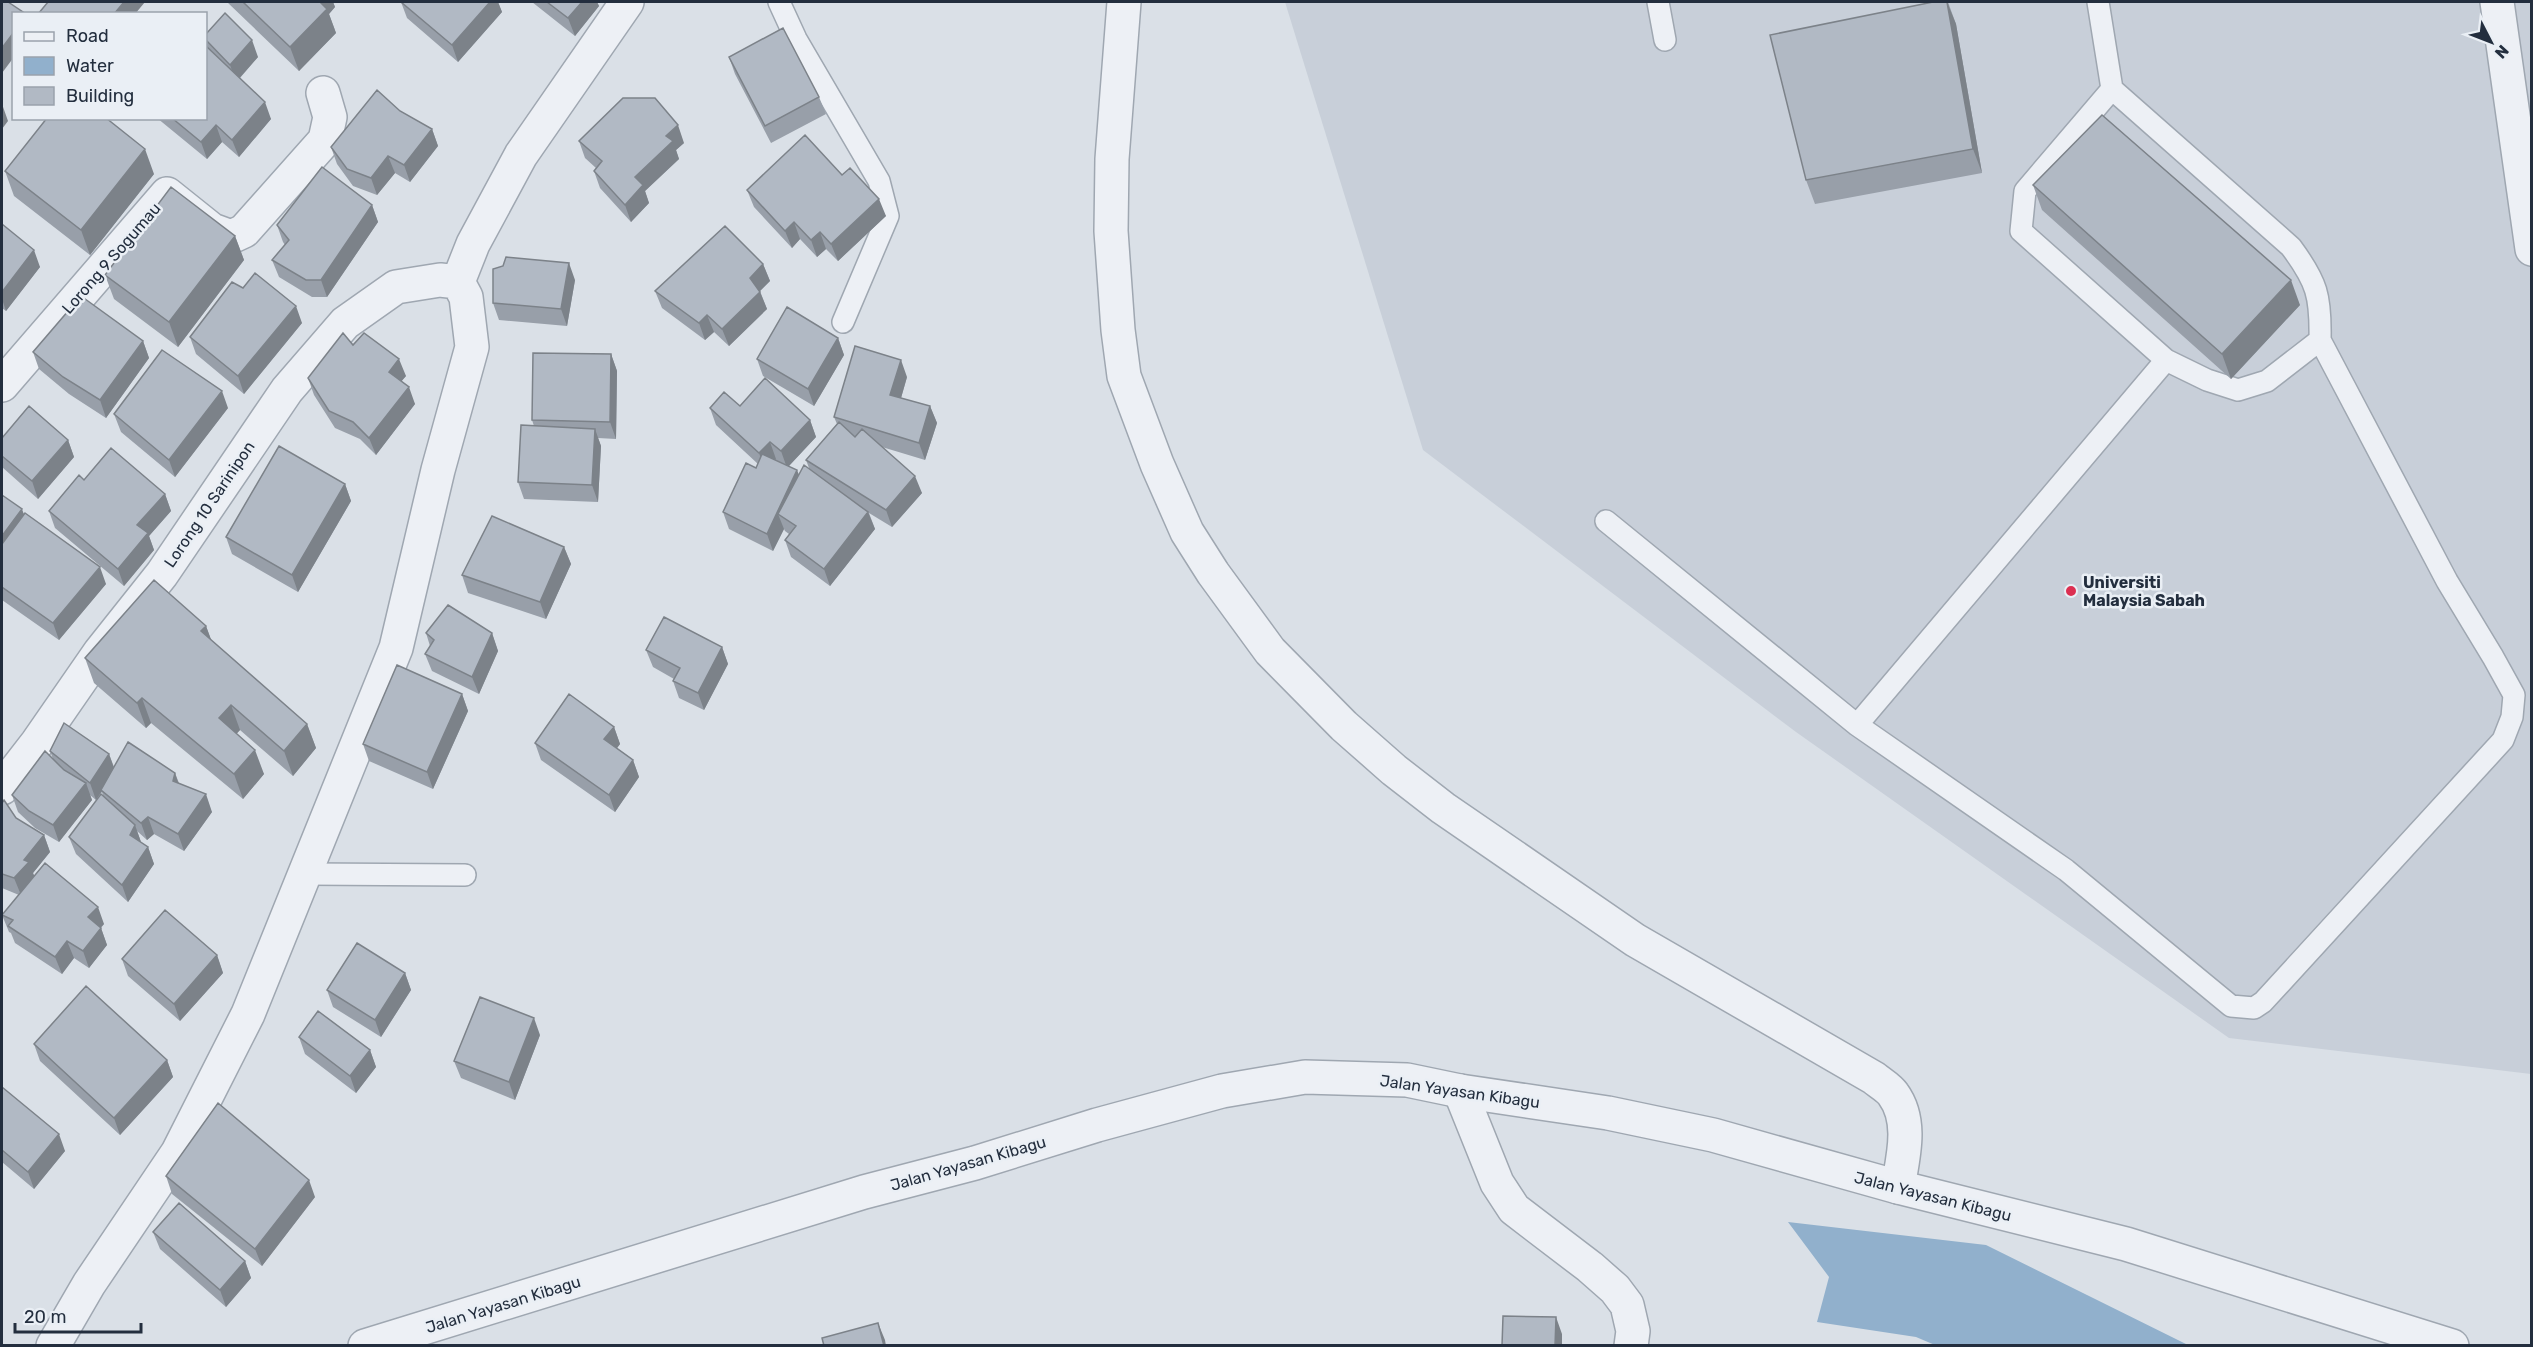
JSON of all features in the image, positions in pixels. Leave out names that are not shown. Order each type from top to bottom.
[{"type":"street","points":[[53,1346],[89,1284],[178,1152],[248,1014],[396,648],[438,470],[472,347],[466,297],[458,282],[473,244],[521,155],[627,2]]},
{"type":"street","points":[[1125,2],[1112,159],[1112,231],[1118,330],[1124,376],[1157,464],[1183,522],[1213,573],[1270,651],[1344,726],[1418,789],[1556,888],[1635,940],[1874,1078],[1893,1093],[1902,1113],[1906,1139],[1898,1187]]},
{"type":"street","points":[[2497,2],[2532,249]]},
{"type":"street","name":"Lorong 9 Sogumau","points":[[2,385],[167,194],[212,230],[224,236],[231,237],[244,231],[325,140],[330,117],[323,93]]},
{"type":"street","name":"Lorong 10 Sarinipon","points":[[2,788],[37,743],[100,652],[162,574],[287,390],[345,323],[396,287],[441,280],[458,282]]},
{"type":"street","name":"Jalan Yayasan Kibagu","points":[[365,1346],[864,1192],[975,1163],[1097,1125],[1222,1091],[1305,1077],[1350,1077],[1407,1080],[1460,1091],[1608,1113],[1713,1135],[1898,1187],[2126,1244],[2452,1346]]},
{"type":"street","points":[[1460,1091],[1497,1183],[1514,1209],[1615,1289],[1627,1305],[1633,1330],[1631,1346]]},
{"type":"lane","points":[[779,2],[796,39],[879,182],[888,216],[843,322]]},
{"type":"lane","points":[[1658,2],[1665,40]]},
{"type":"lane","points":[[1606,521],[1857,725],[2066,870],[2231,1006],[2254,1008],[2264,1002],[2503,740],[2512,717],[2514,695],[2447,581],[2320,340],[2320,306],[2310,272],[2291,247],[2112,89],[2098,2]]},
{"type":"lane","points":[[2112,89],[2025,191],[2021,231],[2166,360],[2207,380],[2238,390],[2267,381],[2320,340]]},
{"type":"lane","points":[[1857,725],[2166,360]]},
{"type":"lane","points":[[306,874],[465,875]]},
{"type":"shaded area","name":"Universiti Malaysia Sabah","points":[[1285,2],[2531,2],[2531,1074],[2229,1038],[1796,732],[1423,450]]},
{"type":"water","points":[[1788,1222],[1986,1245],[2188,1345],[1935,1345],[1916,1337],[1817,1322],[1829,1277]]},
{"type":"building","points":[[2,2],[8,2],[23,12],[12,12],[12,35],[2,48]]},
{"type":"building","points":[[48,2],[124,2],[116,12],[40,12]]},
{"type":"building","points":[[243,2],[320,2],[327,9],[290,47]]},
{"type":"building","points":[[401,2],[490,2],[452,45]]},
{"type":"building","points":[[547,2],[582,2],[568,18]]},
{"type":"building","points":[[1933,2],[1947,2],[1973,149],[1806,180],[1770,35]]},
{"type":"building","points":[[225,13],[252,40],[230,65],[207,41],[207,33]]},
{"type":"building","points":[[783,28],[819,97],[765,126],[729,57]]},
{"type":"building","points":[[207,47],[265,102],[232,140],[216,125],[201,142],[174,120],[207,120]]},
{"type":"building","points":[[377,90],[400,111],[432,129],[404,165],[388,156],[371,178],[347,169],[331,147]]},
{"type":"building","points":[[623,98],[655,98],[678,125],[666,136],[673,141],[635,177],[643,185],[625,205],[594,171],[602,161],[579,141]]},
{"type":"building","points":[[2102,115],[2291,280],[2222,354],[2033,185]]},
{"type":"building","points":[[45,120],[109,120],[145,149],[81,230],[5,171]]},
{"type":"building","points":[[805,135],[842,175],[850,168],[879,199],[831,244],[820,232],[811,240],[794,222],[785,231],[747,190]]},
{"type":"building","points":[[322,167],[372,205],[321,280],[306,280],[272,260],[289,240],[277,225]]},
{"type":"building","points":[[171,187],[235,236],[169,322],[105,275]]},
{"type":"building","points":[[2,224],[34,250],[2,292]]},
{"type":"building","points":[[725,226],[763,264],[750,278],[760,292],[722,329],[707,315],[699,323],[655,291]]},
{"type":"building","points":[[506,257],[569,263],[561,309],[493,303],[493,269],[503,266]]},
{"type":"building","points":[[255,273],[296,306],[238,376],[190,337],[232,282],[243,288]]},
{"type":"building","points":[[81,296],[143,341],[100,400],[63,377],[33,352]]},
{"type":"building","points":[[787,307],[838,338],[808,389],[757,359]]},
{"type":"building","points":[[343,333],[353,345],[364,333],[399,359],[389,372],[409,387],[369,438],[353,422],[329,411],[308,378]]},
{"type":"building","points":[[855,346],[901,360],[890,395],[930,406],[919,443],[834,417]]},
{"type":"building","points":[[162,350],[222,391],[169,460],[114,414]]},
{"type":"building","points":[[533,353],[611,354],[610,422],[532,420]]},
{"type":"building","points":[[765,378],[810,420],[781,451],[770,442],[759,453],[710,408],[724,392],[740,406]]},
{"type":"building","points":[[29,406],[68,440],[32,481],[2,456],[2,438]]},
{"type":"building","points":[[839,422],[855,437],[862,429],[915,476],[886,510],[806,460]]},
{"type":"building","points":[[521,425],[595,429],[592,485],[518,482]]},
{"type":"building","points":[[279,446],[345,484],[292,575],[226,537]]},
{"type":"building","points":[[111,448],[165,494],[137,525],[148,533],[118,569],[49,511],[79,475],[84,480]]},
{"type":"building","points":[[762,454],[797,470],[767,534],[723,512],[746,463],[756,468]]},
{"type":"building","points":[[804,465],[868,512],[824,569],[785,540],[796,526],[778,514]]},
{"type":"building","points":[[2,495],[22,509],[2,536]]},
{"type":"building","points":[[25,513],[100,567],[53,623],[2,587],[2,544]]},
{"type":"building","points":[[492,516],[564,547],[540,602],[462,575]]},
{"type":"building","points":[[154,580],[206,626],[201,631],[307,724],[284,751],[231,705],[219,718],[255,750],[234,774],[142,698],[137,703],[85,658]]},
{"type":"building","points":[[448,605],[492,633],[472,677],[425,654],[434,640],[426,633]]},
{"type":"building","points":[[664,617],[722,647],[698,693],[673,681],[680,668],[646,650]]},
{"type":"building","points":[[397,665],[462,694],[427,772],[363,744]]},
{"type":"building","points":[[569,694],[614,727],[604,739],[633,760],[609,795],[535,743]]},
{"type":"building","points":[[64,723],[109,754],[90,783],[50,751]]},
{"type":"building","points":[[128,742],[175,773],[173,781],[206,794],[178,834],[148,817],[141,823],[101,790]]},
{"type":"building","points":[[45,751],[64,770],[86,783],[53,825],[29,811],[12,795]]},
{"type":"building","points":[[101,794],[135,825],[130,835],[148,847],[122,885],[69,837]]},
{"type":"building","points":[[4,800],[16,818],[44,835],[24,860],[29,862],[14,878],[2,874],[2,803]]},
{"type":"building","points":[[45,863],[98,907],[88,917],[101,928],[83,951],[67,941],[55,957],[8,926],[13,920],[2,915]]},
{"type":"building","points":[[165,910],[217,955],[174,1004],[122,959]]},
{"type":"building","points":[[357,943],[405,973],[375,1020],[327,990]]},
{"type":"building","points":[[86,986],[167,1060],[114,1118],[34,1044]]},
{"type":"building","points":[[480,997],[534,1018],[509,1082],[454,1061]]},
{"type":"building","points":[[318,1011],[370,1050],[350,1076],[299,1037]]},
{"type":"building","points":[[2,1087],[59,1134],[28,1172],[2,1150]]},
{"type":"building","points":[[218,1103],[309,1180],[255,1249],[166,1176]]},
{"type":"building","points":[[179,1203],[245,1261],[220,1290],[153,1232]]},
{"type":"building","points":[[1503,1316],[1556,1317],[1555,1346],[1502,1346]]},
{"type":"building","points":[[878,1323],[884,1346],[824,1346],[822,1338]]},
{"type":"place","name":"Universiti Malaysia Sabah","points":[[2071,591]]}]
